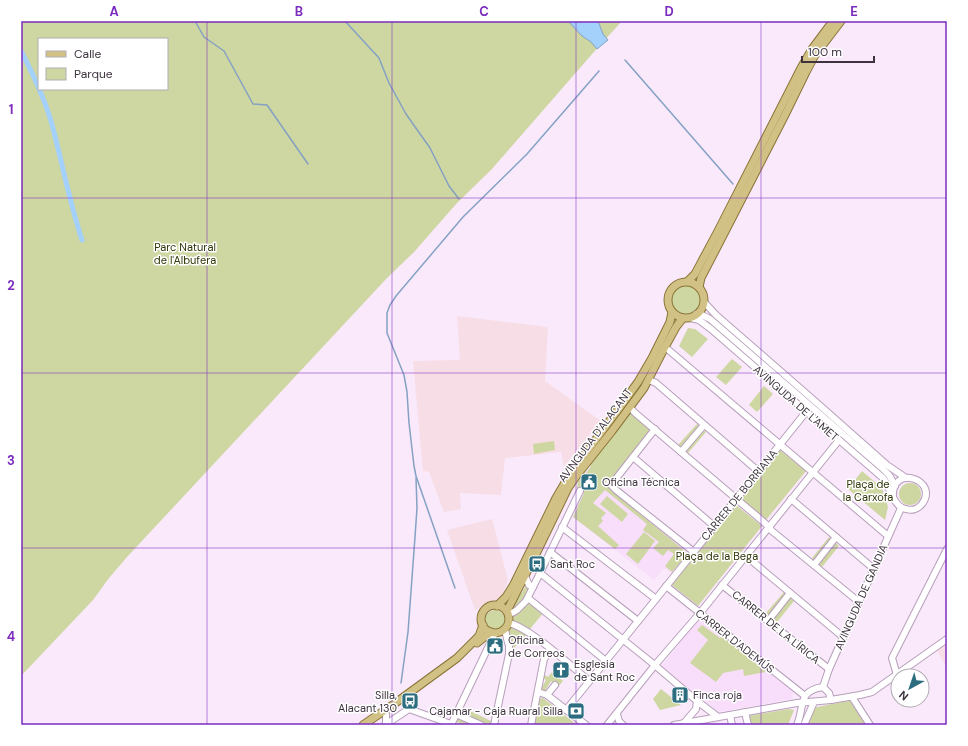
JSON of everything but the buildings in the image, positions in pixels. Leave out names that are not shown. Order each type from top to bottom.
[{"type":"main road","points":[[688,281],[695,274],[718,231],[801,68],[812,49],[833,21]]},
{"type":"main road","points":[[699,287],[701,278],[815,55],[841,21]]},
{"type":"main road","points":[[688,281],[699,287],[702,292],[704,302],[700,311],[690,317],[677,316],[672,312],[667,300],[671,288],[676,284],[688,281]]},
{"type":"main road","name":"AVINGUDA D'ALACANT","points":[[497,606],[506,597],[514,584],[556,498],[570,474],[638,382],[670,322],[672,312]]},
{"type":"main road","name":"AVINGUDA D'ALACANT","points":[[507,612],[568,488],[577,474],[644,388],[676,327],[690,317]]},
{"type":"main road","points":[[363,725],[457,658],[479,636],[483,625],[482,617],[486,609],[497,606],[504,609],[509,616],[507,626],[502,631],[488,631],[483,625]]},
{"type":"main road","points":[[371,725],[456,664],[482,639],[493,632]]},
{"type":"street","name":"AVINGUDA DE L'AMET","points":[[704,302],[716,315],[817,402],[887,465],[906,478]]},
{"type":"street","name":"AVINGUDA DE L'AMET","points":[[690,317],[705,316],[710,319],[882,468],[889,475],[895,486]]},
{"type":"street","name":"AVINGUDA DE L'AMET","points":[[690,317],[700,320],[705,324],[883,478],[887,483],[893,497]]},
{"type":"street","points":[[665,347],[888,536]]},
{"type":"street","points":[[649,380],[656,383],[758,471]]},
{"type":"street","points":[[630,407],[736,499],[859,602]]},
{"type":"street","name":"CARRER DE BORRIANA","points":[[566,710],[806,412]]},
{"type":"street","points":[[681,452],[704,425]]},
{"type":"street","points":[[655,429],[611,485],[694,552]]},
{"type":"street","points":[[607,725],[655,665],[700,613],[839,440]]},
{"type":"street","points":[[633,457],[714,526]]},
{"type":"street","points":[[906,478],[918,480],[925,488],[926,493],[923,503],[915,509],[910,510],[901,508],[893,497],[895,486],[898,482],[906,478]]},
{"type":"street","name":"AVINGUDA D'ALACANT","points":[[507,612],[512,613],[517,610],[528,598],[580,491]]},
{"type":"street","points":[[791,499],[874,569]]},
{"type":"street","name":"AVINGUDA DE GANDIA","points":[[823,686],[843,637],[901,508]]},
{"type":"street","points":[[562,527],[656,600]]},
{"type":"street","points":[[814,565],[836,537]]},
{"type":"street","points":[[895,668],[892,658],[947,549]]},
{"type":"street","points":[[550,552],[638,621]]},
{"type":"street","points":[[746,556],[843,637]]},
{"type":"street","points":[[540,573],[655,665],[697,701],[718,716]]},
{"type":"street","points":[[525,576],[529,585],[533,587]]},
{"type":"street","name":"CARRER DE LA LÍRICA","points":[[722,585],[829,669]]},
{"type":"street","name":"CARRER D'ADEMÚS","points":[[666,586],[805,696]]},
{"type":"street","points":[[768,621],[790,593]]},
{"type":"street","points":[[528,598],[606,661]]},
{"type":"street","points":[[494,725],[508,654],[509,646],[507,626],[517,625],[551,649],[590,681]]},
{"type":"street","points":[[386,725],[409,709],[451,725],[493,632]]},
{"type":"street","points":[[907,668],[947,639]]},
{"type":"street","points":[[532,725],[544,659],[551,649]]},
{"type":"street","points":[[674,725],[708,722],[718,716],[797,703],[802,704],[852,697],[872,692],[890,680]]},
{"type":"street","points":[[547,695],[555,685]]},
{"type":"street","points":[[797,725],[805,696],[815,688],[823,686],[829,693],[831,700]]},
{"type":"street","points":[[538,692],[547,695],[586,725]]},
{"type":"street","points":[[852,697],[870,725]]},
{"type":"street","points":[[684,723],[696,709],[697,701]]},
{"type":"street","points":[[804,725],[814,702]]},
{"type":"street","points":[[745,712],[748,725]]},
{"type":"street","points":[[456,714],[481,725]]},
{"type":"street","points":[[617,714],[619,721],[624,725]]},
{"type":"street","points":[[386,715],[386,725]]},
{"type":"street","points":[[730,715],[732,725]]},
{"type":"shaded area","points":[[457,316],[548,327],[545,381],[601,421],[564,467],[561,452],[505,458],[501,495],[460,493],[461,509],[444,512],[429,472],[423,471],[413,361],[460,360]]},
{"type":"shaded area","points":[[599,480],[687,552],[687,556],[672,574],[664,568],[654,580],[573,517],[585,489]]},
{"type":"shaded area","points":[[492,519],[508,580],[502,597],[475,610],[447,530]]},
{"type":"shaded area","points":[[700,617],[793,692],[792,699],[718,712],[661,667]]},
{"type":"shaded area","points":[[947,635],[947,669],[934,644]]},
{"type":"green space","name":"Parc Natural de l'Albufera","points":[[21,21],[622,21],[491,170],[457,203],[414,252],[387,278],[127,557],[93,600],[21,676]]},
{"type":"green space","points":[[686,284],[692,285],[700,293],[700,305],[692,313],[686,314],[680,313],[672,305],[671,299],[672,293],[680,285]]},
{"type":"green space","points":[[688,328],[695,329],[708,339],[692,357],[679,346]]},
{"type":"green space","points":[[732,359],[742,367],[726,385],[716,377]]},
{"type":"green space","points":[[764,386],[773,394],[757,412],[749,405]]},
{"type":"green space","points":[[630,407],[655,429],[613,482],[609,479],[604,484],[686,552],[686,556],[672,572],[665,566],[674,554],[668,550],[663,556],[653,548],[659,542],[643,530],[647,524],[605,490],[593,503],[606,513],[601,518],[603,521],[598,526],[619,545],[615,549],[573,517],[584,493],[577,488],[578,482],[591,466],[586,462]]},
{"type":"green space","points":[[697,424],[706,432],[688,453],[678,445]]},
{"type":"green space","points":[[554,441],[555,450],[534,454],[533,444]]},
{"type":"green space","name":"Plaça de la Bega","points":[[780,450],[806,471],[766,520],[740,499]]},
{"type":"green space","name":"Plaça de la Carxofa","points":[[862,471],[882,488],[888,507],[885,520],[848,489]]},
{"type":"green space","points":[[910,483],[918,486],[921,494],[918,502],[910,505],[902,502],[899,494],[902,486]]},
{"type":"green space","points":[[607,496],[628,514],[622,522],[600,504]]},
{"type":"green space","name":"Plaça de la Bega","points":[[736,505],[762,526],[698,606],[672,585]]},
{"type":"green space","points":[[644,532],[655,541],[638,564],[626,554]]},
{"type":"green space","points":[[829,537],[839,546],[822,567],[812,558]]},
{"type":"green space","points":[[527,584],[529,592],[524,601],[511,611],[520,590],[521,594]]},
{"type":"green space","points":[[784,592],[794,601],[777,622],[766,613]]},
{"type":"green space","points":[[529,602],[544,612],[530,629],[513,621],[514,615]]},
{"type":"green space","points":[[495,610],[502,613],[505,620],[502,627],[495,630],[488,627],[485,620],[488,613]]},
{"type":"green space","points":[[702,625],[720,638],[722,635],[766,672],[744,676],[743,669],[723,673],[716,682],[690,663],[708,640],[697,630]]},
{"type":"green space","points":[[512,627],[517,628],[527,634],[514,648],[511,647],[508,632]]},
{"type":"green space","points":[[552,672],[563,681],[558,687],[551,681],[545,691],[541,689],[546,680],[543,678],[544,676],[545,675],[548,677]]},
{"type":"green space","points":[[661,689],[681,705],[660,710],[653,699]]},
{"type":"green space","points":[[543,698],[577,725],[533,725],[538,699]]},
{"type":"green space","points":[[852,700],[868,725],[804,725],[811,710],[817,707]]},
{"type":"green space","points":[[460,706],[495,723],[494,725],[463,725],[453,720]]},
{"type":"green space","points":[[789,709],[794,710],[788,725],[749,725],[747,716]]},
{"type":"water","points":[[568,21],[598,21],[603,34],[608,40],[597,49]]},
{"type":"waterway","points":[[195,21],[204,37],[224,51],[253,104],[267,105],[308,164]]},
{"type":"waterway","points":[[345,21],[379,58],[389,83],[406,114],[430,148],[449,186],[459,199]]},
{"type":"waterway","points":[[21,51],[38,85]]},
{"type":"waterway","points":[[625,60],[733,184]]},
{"type":"waterway","points":[[455,588],[416,476],[404,375],[387,333],[387,313],[396,296],[463,217],[527,154],[599,71]]},
{"type":"waterway","points":[[40,90],[51,121],[73,211],[82,240]]},
{"type":"waterway","points":[[401,683],[408,632],[415,537],[417,508],[416,478]]},
{"type":"place","name":"Oficina Técnica","points":[[589,482]]},
{"type":"place","name":"Sant Roc","points":[[537,564]]},
{"type":"place","name":"Oficina de Correos","points":[[495,646]]},
{"type":"place","name":"Esglesia de Sant Roc","points":[[561,670]]},
{"type":"place","name":"Finca roja","points":[[680,695]]},
{"type":"place","name":"Silla, Alacant 130","points":[[410,701]]},
{"type":"place","name":"Cajamar - Caja Ruaral Silla","points":[[576,711]]}]
